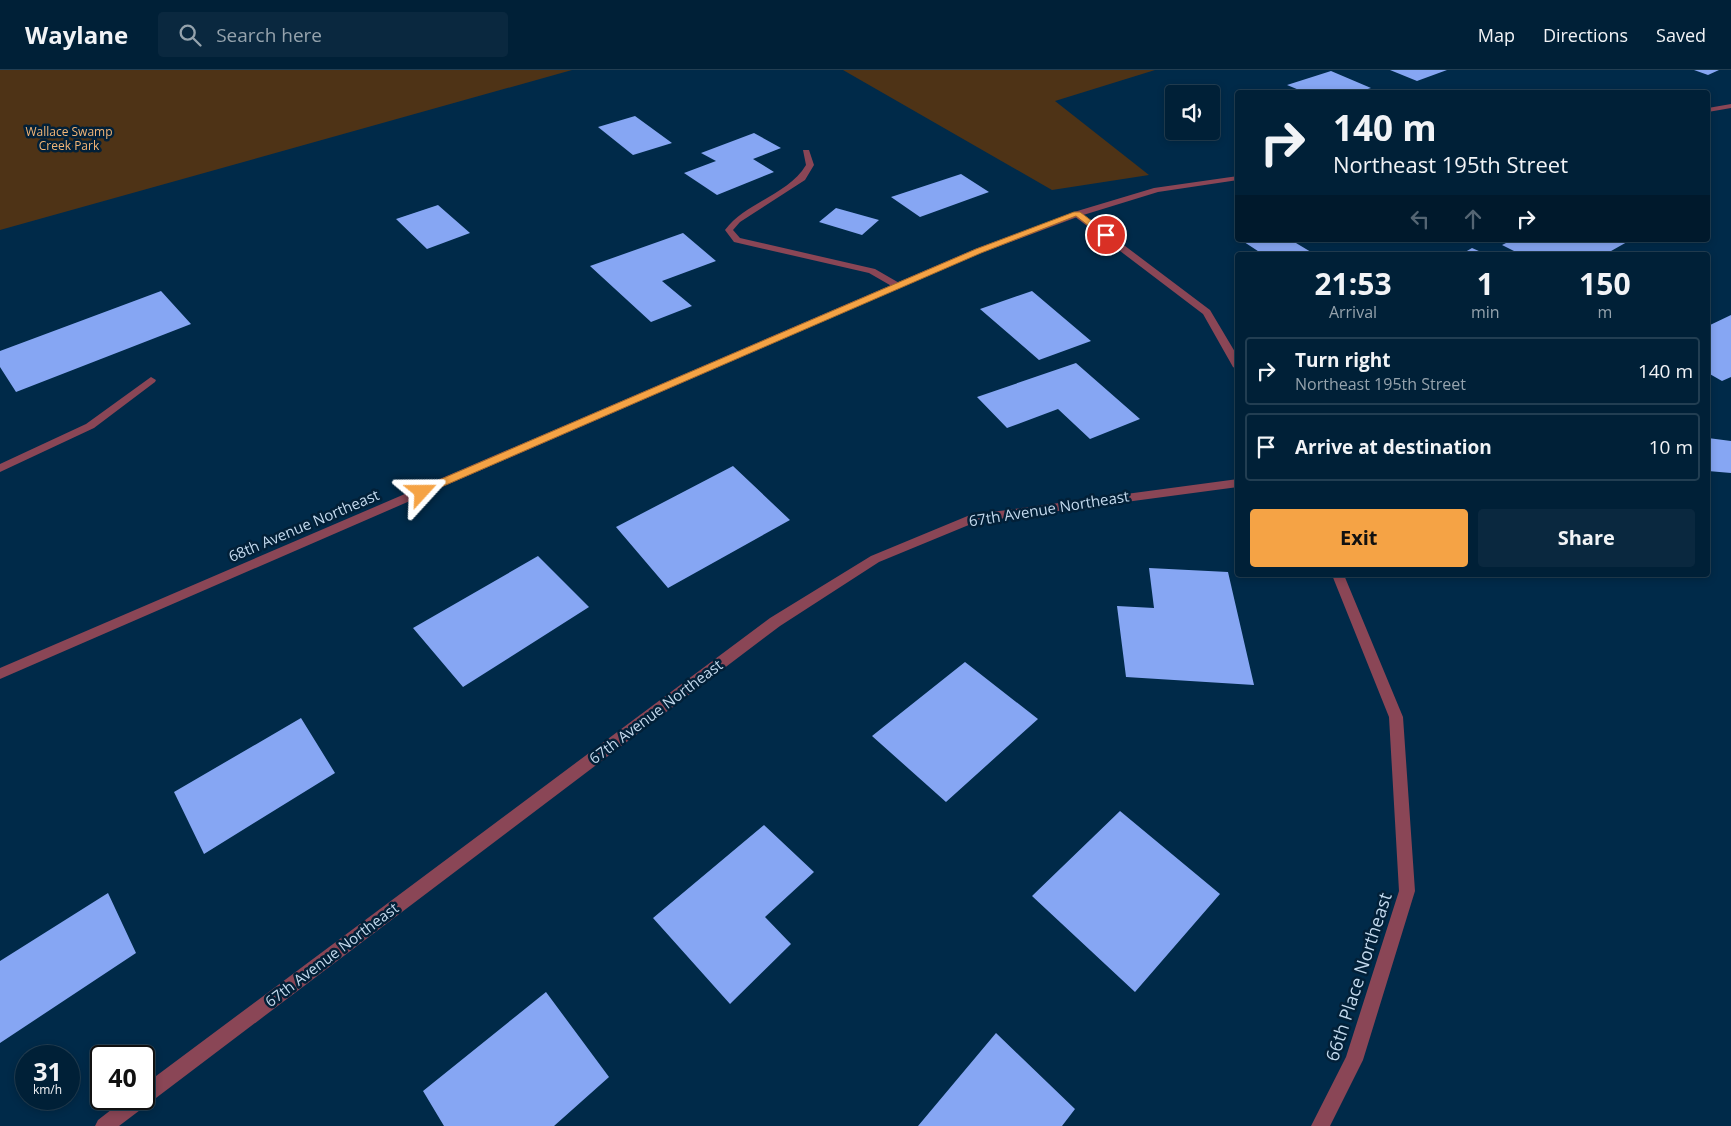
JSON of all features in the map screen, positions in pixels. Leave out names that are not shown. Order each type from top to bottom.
[{"type":"street","points":[[1710,110],[1731,106]]},
{"type":"street","points":[[806,152],[810,165],[802,178],[737,220],[728,230],[737,240],[872,271],[898,286]]},
{"type":"street","name":"68th Avenue Northeast","points":[[0,674],[978,251],[1077,214],[1157,190],[1235,178]]},
{"type":"street","points":[[1077,214],[1207,312],[1235,362]]},
{"type":"street","points":[[0,468],[90,426],[151,380]]},
{"type":"street","name":"67th Avenue Northeast","points":[[155,1088],[775,622],[876,559],[974,518],[1235,483]]},
{"type":"street","name":"66th Place Northeast","points":[[1320,1126],[1354,1060],[1407,891],[1396,717],[1339,577]]},
{"type":"street","points":[[104,1126],[125,1110]]},
{"type":"green space","name":"Wallace Swamp Creek Park","points":[[0,70],[572,70],[0,230]]},
{"type":"green space","points":[[843,70],[1155,70],[1055,101],[1149,175],[1052,190]]},
{"type":"building","points":[[1390,70],[1447,70],[1417,81]]},
{"type":"building","points":[[1694,70],[1719,70],[1708,75]]},
{"type":"building","points":[[1331,71],[1371,88],[1364,90],[1299,90],[1287,85]]},
{"type":"building","points":[[635,116],[672,143],[633,155],[598,127]]},
{"type":"building","points":[[754,133],[781,148],[753,159],[774,172],[717,195],[684,173],[716,161],[701,153]]},
{"type":"building","points":[[961,174],[989,192],[920,217],[891,197]]},
{"type":"building","points":[[438,205],[470,233],[427,249],[396,219]]},
{"type":"building","points":[[836,208],[879,220],[862,235],[819,222]]},
{"type":"building","points":[[683,233],[716,261],[662,281],[692,306],[651,322],[590,266]]},
{"type":"building","points":[[1244,242],[1298,242],[1296,243],[1311,252],[1259,252]]},
{"type":"building","points":[[1508,242],[1627,242],[1609,252],[1516,252],[1502,245]]},
{"type":"building","points":[[1472,248],[1481,252],[1465,252]]},
{"type":"building","points":[[161,291],[191,324],[16,392],[0,367],[0,351]]},
{"type":"building","points":[[1032,291],[1091,341],[1039,360],[980,309]]},
{"type":"building","points":[[1731,315],[1731,377],[1722,381],[1710,374],[1710,325]]},
{"type":"building","points":[[1076,363],[1140,419],[1090,439],[1058,409],[1007,428],[977,397]]},
{"type":"building","points":[[1710,438],[1731,441],[1731,473],[1710,471]]},
{"type":"building","points":[[733,466],[790,520],[668,588],[616,527]]},
{"type":"building","points":[[538,556],[589,607],[463,687],[413,628]]},
{"type":"building","points":[[1149,568],[1228,572],[1254,685],[1126,677],[1117,606],[1154,608]]},
{"type":"building","points":[[965,662],[1038,719],[946,802],[872,736]]},
{"type":"building","points":[[301,718],[335,773],[204,854],[174,792]]},
{"type":"building","points":[[1120,811],[1220,894],[1135,992],[1032,896]]},
{"type":"building","points":[[764,825],[814,872],[765,917],[791,944],[730,1004],[653,918]]},
{"type":"building","points":[[108,893],[136,953],[0,1043],[0,961]]},
{"type":"building","points":[[546,992],[609,1077],[554,1126],[444,1126],[423,1091]]},
{"type":"building","points":[[996,1033],[1075,1109],[1062,1126],[918,1126]]},
{"type":"route","points":[[422,492],[978,251],[1077,214],[1106,235]]}]
